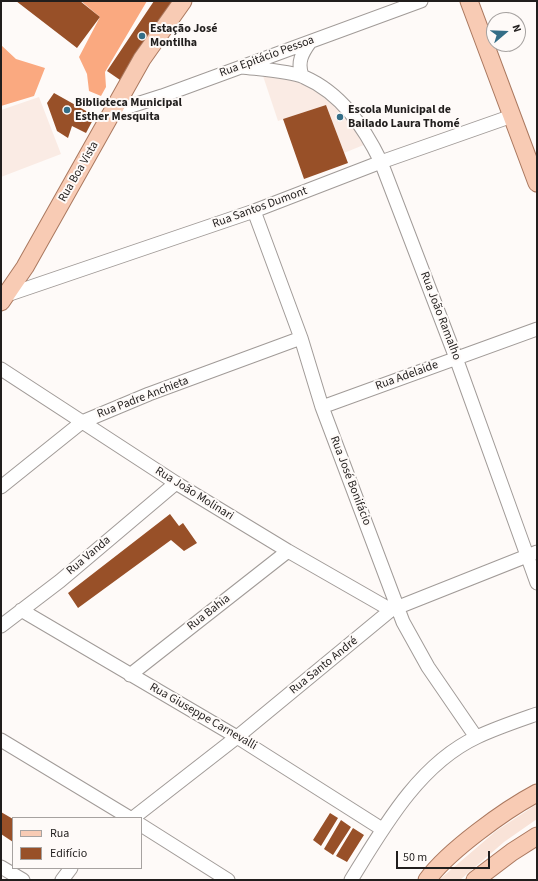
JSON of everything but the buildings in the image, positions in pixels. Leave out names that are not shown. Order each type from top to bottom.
[{"type":"main road","name":"Rua Boa Vista","points":[[4,299],[25,266],[142,59],[183,1]]},
{"type":"main road","points":[[469,1],[537,183]]},
{"type":"main road","points":[[427,880],[458,849],[489,824],[537,793]]},
{"type":"main road","points":[[475,880],[512,852],[537,836]]},
{"type":"street","name":"Rua Epitácio Pessoa","points":[[112,112],[242,67],[421,1]]},
{"type":"street","points":[[302,76],[299,63],[303,51],[310,42]]},
{"type":"street","name":"Rua João Ramalho","points":[[242,67],[302,76],[331,95],[360,124],[381,162],[532,554],[537,584]]},
{"type":"street","name":"Rua Santos Dumont","points":[[4,299],[254,211],[381,162],[512,116]]},
{"type":"street","name":"Rua José Bonifácio","points":[[254,211],[301,338],[322,407],[394,608],[425,661],[476,737]]},
{"type":"street","name":"Rua Adelaide","points":[[322,407],[537,329]]},
{"type":"street","name":"Rua Padre Anchieta","points":[[1,487],[82,422],[135,400],[301,338]]},
{"type":"street","name":"Rua João Molinari","points":[[1,369],[176,484],[288,551],[394,608]]},
{"type":"street","name":"Rua Vanda","points":[[1,626],[60,581],[176,484]]},
{"type":"street","name":"Rua Bahia","points":[[130,675],[288,551]]},
{"type":"street","name":"Rua Santo André","points":[[132,817],[238,737],[394,608],[532,554]]},
{"type":"street","name":"Rua Giuseppe Carnevalli","points":[[21,610],[238,737],[382,829]]},
{"type":"street","points":[[351,880],[382,829],[418,784],[438,764],[476,737],[537,714]]},
{"type":"street","points":[[1,740],[129,817]]},
{"type":"street","points":[[142,826],[228,880]]},
{"type":"street","points":[[1,867],[23,880]]},
{"type":"street","points":[[62,880],[70,869]]},
{"type":"shaded area","points":[[81,1],[147,1],[105,72],[106,87],[101,96],[89,91],[87,74],[79,57],[100,17]]},
{"type":"shaded area","points":[[1,45],[16,59],[45,68],[34,96],[1,106]]},
{"type":"shaded area","name":"Escola Municipal de Bailado Laura Thomé","points":[[263,76],[297,80],[328,95],[346,113],[366,144],[344,153],[326,105],[278,121]]},
{"type":"shaded area","points":[[39,97],[61,154],[1,177],[1,110]]},
{"type":"shaded area","points":[[537,804],[537,819],[504,842],[460,880],[439,880],[496,831]]},
{"type":"place","name":"Estação José Montilha","points":[[142,36]]},
{"type":"place","name":"Biblioteca Municipal Esther Mesquita","points":[[67,110]]},
{"type":"place","name":"Escola Municipal de Bailado Laura Thomé","points":[[340,117]]}]
